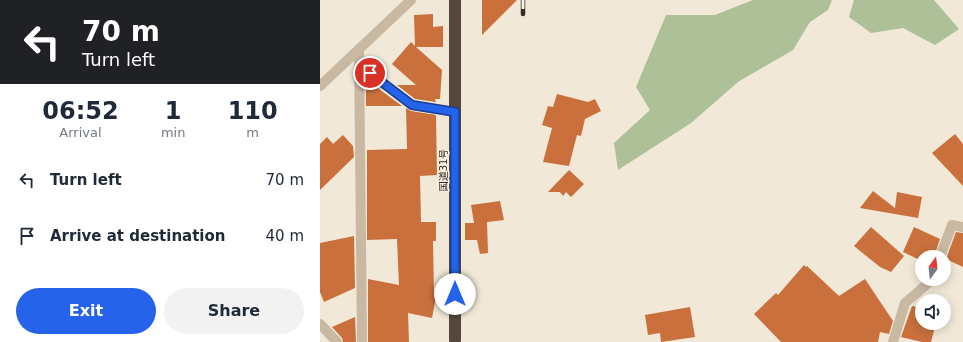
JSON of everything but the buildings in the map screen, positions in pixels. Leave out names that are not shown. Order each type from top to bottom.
[{"type":"highway","name":"国道31号","points":[[455,0],[455,340]]},
{"type":"street","points":[[320,86],[411,0]]},
{"type":"street","points":[[359,49],[362,342]]},
{"type":"street","points":[[359,65],[412,105],[455,112]]},
{"type":"street","points":[[943,250],[952,225],[963,227]]},
{"type":"street","points":[[893,342],[905,303],[925,286]]},
{"type":"street","points":[[320,324],[337,342]]},
{"type":"green space","points":[[753,0],[832,0],[828,10],[810,22],[793,50],[738,82],[691,123],[618,170],[614,143],[650,110],[636,87],[666,15],[715,15]]},
{"type":"green space","points":[[854,0],[934,0],[959,29],[935,45],[903,28],[871,33],[849,17]]},
{"type":"railway","points":[[523,0],[523,14]]},
{"type":"route","points":[[370,73],[412,105],[455,112],[455,294]]}]
